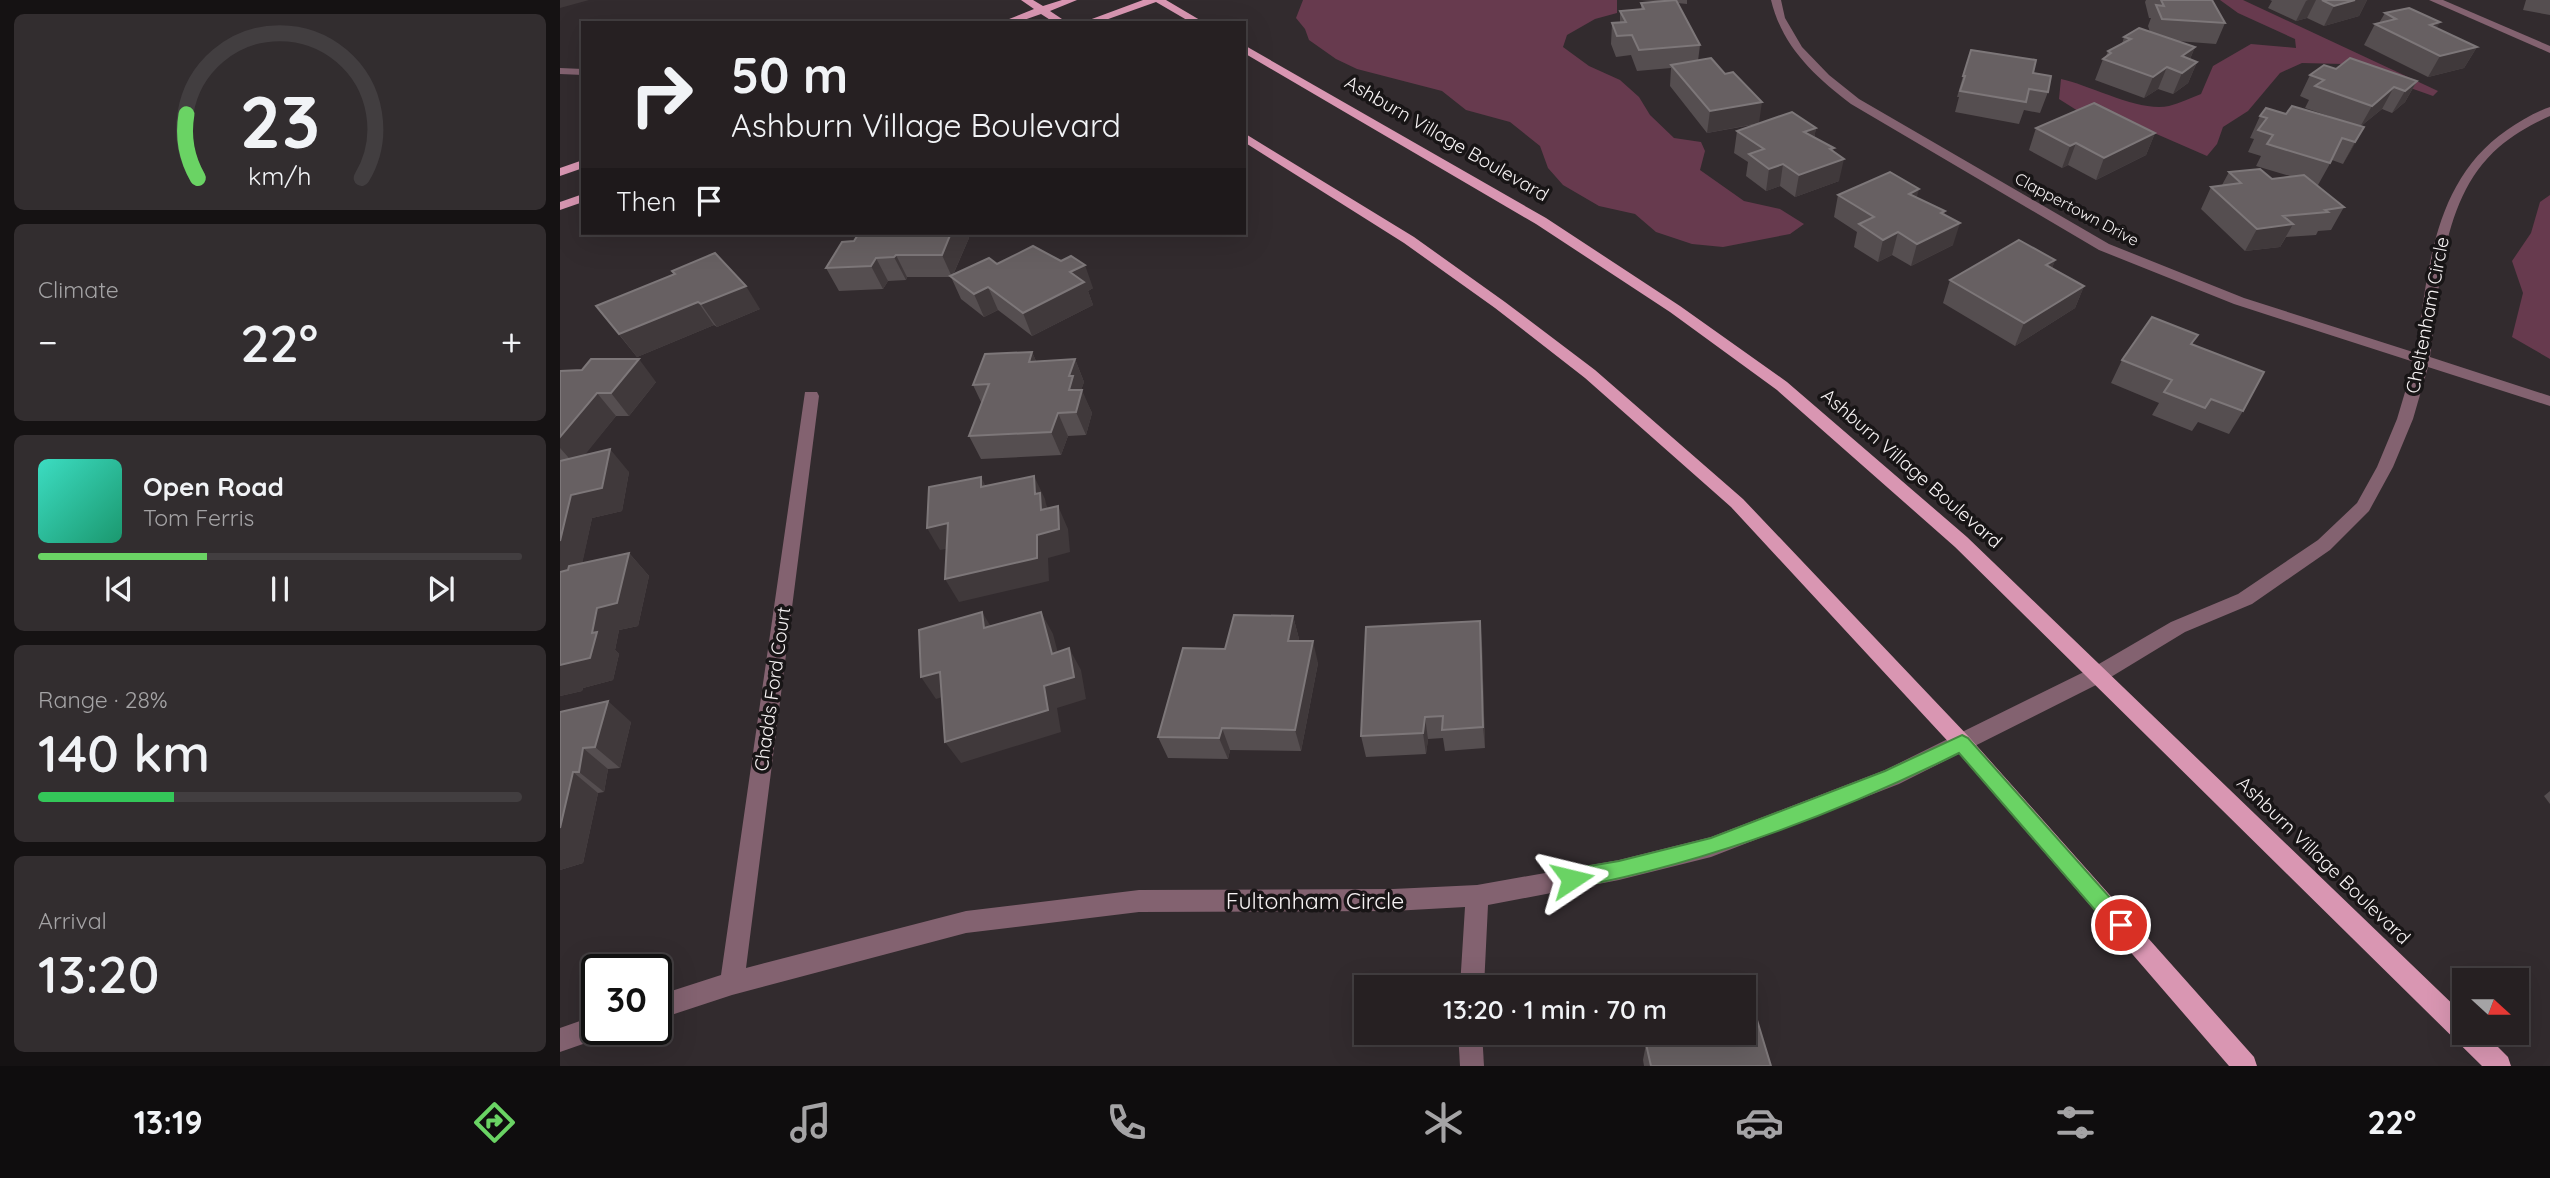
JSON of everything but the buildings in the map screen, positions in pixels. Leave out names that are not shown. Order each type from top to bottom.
[{"type":"main road","points":[[1026,0],[1060,21]]},
{"type":"main road","points":[[1010,21],[1072,0]]},
{"type":"main road","points":[[1092,21],[1153,0]]},
{"type":"main road","points":[[1159,0],[1196,21]]},
{"type":"main road","name":"Ashburn Village Boulevard","points":[[1246,49],[1541,221],[1675,309],[1782,386],[1961,542],[2452,1020]]},
{"type":"main road","points":[[1246,138],[1409,240],[1500,305],[1590,374],[1737,503],[1962,743],[2245,1066]]},
{"type":"main road","points":[[560,172],[581,165]]},
{"type":"main road","points":[[560,206],[581,199]]},
{"type":"main road","name":"Ashburn Village Boulevard","points":[[2477,1045],[2499,1066]]},
{"type":"street","name":"Clappertown Drive","points":[[1776,0],[1777,12],[1812,66],[1841,92],[1869,112],[2104,247],[2226,296],[2550,401]]},
{"type":"street","points":[[2434,0],[2550,50]]},
{"type":"street","points":[[560,71],[581,72]]},
{"type":"street","name":"Cheltenham Circle","points":[[1962,743],[2099,674],[2178,627],[2245,598],[2324,545],[2364,507],[2385,467],[2405,419],[2422,360],[2436,264],[2448,216],[2459,190],[2475,165],[2495,144],[2522,125],[2550,111]]},
{"type":"street","name":"Chadds Ford Court","points":[[732,983],[811,396]]},
{"type":"street","name":"Fultonham Circle","points":[[672,1003],[732,983],[966,922],[1139,901],[1393,900],[1477,896],[1619,870],[1711,847],[1892,777],[1962,743]]},
{"type":"street","points":[[1473,975],[1477,896]]},
{"type":"street","points":[[560,1040],[581,1033]]},
{"type":"street","points":[[1471,1045],[1472,1066]]},
{"type":"shaded area","points":[[1303,0],[1617,0],[1617,13],[1595,19],[1567,35],[1563,47],[1589,66],[1620,80],[1639,97],[1650,115],[1674,138],[1701,142],[1705,151],[1700,170],[1744,201],[1780,209],[1804,224],[1790,234],[1723,247],[1692,244],[1656,232],[1635,214],[1599,206],[1563,185],[1548,168],[1540,146],[1510,122],[1466,110],[1442,91],[1357,69],[1336,59],[1309,40],[1305,29],[1296,18]]},
{"type":"shaded area","points":[[2220,0],[2243,0],[2438,91],[2433,96],[2343,64],[2302,63],[2280,73],[2248,111],[2223,127],[2217,144],[2207,156],[2122,119],[2078,111],[2059,99],[2061,79],[2144,106],[2169,106],[2201,94],[2213,66],[2251,44],[2296,48],[2295,39],[2238,13]]},
{"type":"shaded area","points":[[2550,195],[2550,359],[2512,337],[2523,293],[2512,261],[2531,233],[2540,202]]},
{"type":"route","points":[[1572,879],[1711,847],[1892,777],[1962,743],[2121,925]]}]
